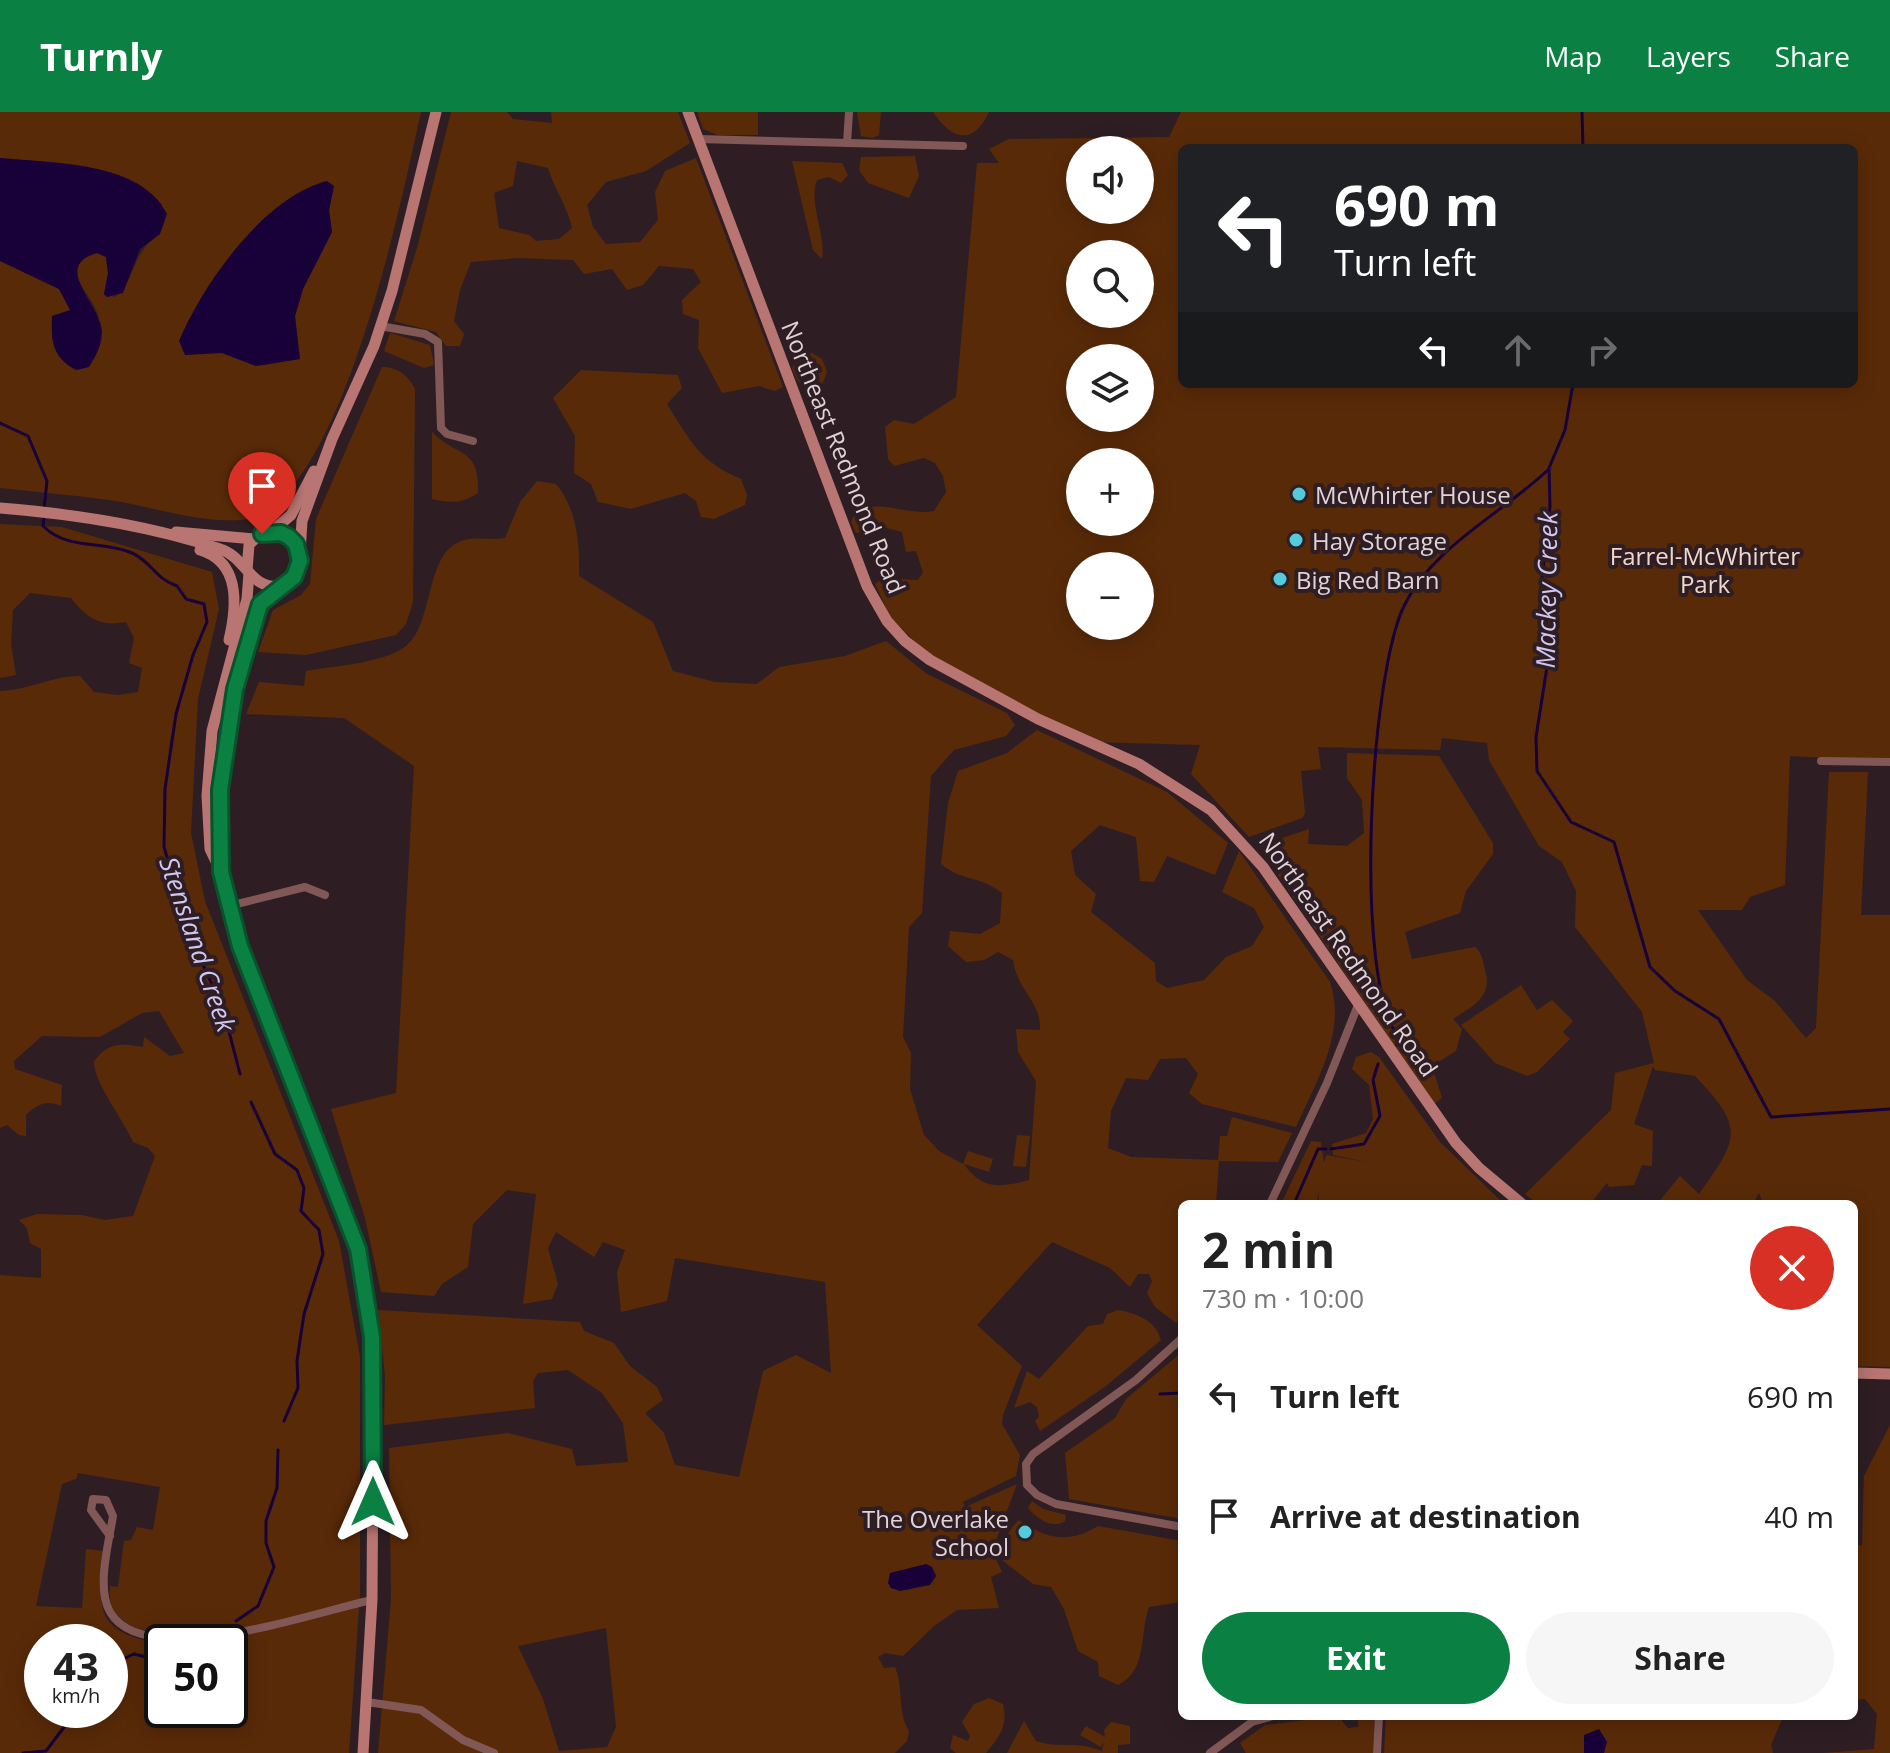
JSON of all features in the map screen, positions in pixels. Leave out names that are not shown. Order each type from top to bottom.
[{"type":"main road","points":[[221,872],[220,790],[235,689],[260,604],[299,569],[302,521],[332,439],[380,326],[436,112]]},
{"type":"main road","name":"Northeast Redmond Road","points":[[688,112],[867,586],[887,621],[905,641],[930,660],[1038,719],[1139,764],[1211,810],[1263,867],[1456,1143],[1479,1168],[1517,1200]]},
{"type":"main road","points":[[0,508],[254,539],[271,532],[291,515],[332,439]]},
{"type":"main road","points":[[132,526],[225,550],[264,586],[280,586]]},
{"type":"main road","points":[[132,526],[212,554],[230,574],[234,616],[208,773],[210,849],[221,872],[264,1012],[343,1204],[364,1275],[373,1373],[372,1600],[363,1753]]},
{"type":"main road","points":[[271,532],[289,537],[299,552]]},
{"type":"main road","points":[[216,712],[247,599],[246,554],[254,539]]},
{"type":"main road","points":[[1858,1373],[1890,1374]]},
{"type":"street","points":[[847,143],[849,112]]},
{"type":"street","points":[[698,139],[963,146]]},
{"type":"street","points":[[380,326],[425,334],[438,342],[441,428],[447,434],[473,441]]},
{"type":"street","points":[[1821,761],[1890,762]]},
{"type":"street","points":[[229,906],[305,887],[325,895]]},
{"type":"street","points":[[1272,1200],[1327,1083],[1358,1005]]},
{"type":"street","points":[[1178,1342],[1136,1380],[1033,1454],[1026,1464],[1027,1485],[1037,1495],[1056,1504],[1178,1526]]},
{"type":"street","points":[[110,1536],[105,1588],[108,1610],[130,1629],[153,1637],[190,1639],[228,1636],[372,1600]]},
{"type":"street","points":[[367,1702],[421,1710],[463,1740],[494,1753]]},
{"type":"street","points":[[1210,1753],[1259,1720]]},
{"type":"street","points":[[1377,1753],[1379,1720]]},
{"type":"green space","points":[[0,112],[421,112],[382,274],[337,408],[308,464],[276,503],[241,520],[224,520],[191,517],[109,500],[0,488],[0,261],[59,289],[71,311],[52,316],[76,370],[89,367],[97,348],[100,326],[97,312],[78,279],[78,264],[97,253],[106,257],[108,273],[104,294],[115,297],[128,281],[144,249],[160,234],[162,204],[143,190],[105,173],[65,164],[0,158]],"holes":[[[334,186],[329,210],[332,232],[303,289],[295,316],[299,359],[256,366],[222,353]]]},
{"type":"green space","points":[[451,112],[507,112],[513,119],[552,123],[551,112],[678,112],[690,143],[646,171],[606,182],[587,205],[593,227],[606,244],[640,242],[658,220],[655,192],[665,171],[696,158],[783,387],[775,391],[759,386],[722,393],[698,348],[699,320],[683,314],[682,300],[701,282],[693,269],[659,266],[643,285],[627,290],[612,269],[584,274],[573,260],[518,258],[471,262],[460,290],[454,321],[464,334],[460,346],[446,346],[436,332],[394,321],[417,248]],"holes":[[[517,161],[548,168],[572,228],[559,239],[536,241],[529,235],[499,228],[494,193],[513,186]]]},
{"type":"green space","points":[[697,112],[758,112],[758,135],[717,135],[703,129]]},
{"type":"green space","points":[[857,112],[881,112],[879,135],[873,138],[861,136]]},
{"type":"green space","points":[[933,112],[989,112],[976,130],[962,135],[948,129]]},
{"type":"green space","name":"Farrel-McWhirter Park","points":[[1181,112],[1890,112],[1890,761],[1790,756],[1785,885],[1750,897],[1742,910],[1698,910],[1747,980],[1775,1001],[1806,1038],[1816,1028],[1829,772],[1868,772],[1861,915],[1890,915],[1890,1367],[1858,1366],[1858,1200],[1762,1200],[1759,1193],[1755,1200],[1660,1200],[1680,1176],[1699,1194],[1728,1146],[1731,1134],[1729,1121],[1695,1076],[1655,1070],[1653,1066],[1634,1124],[1653,1131],[1652,1166],[1642,1165],[1634,1185],[1609,1187],[1607,1183],[1593,1200],[1533,1200],[1525,1194],[1611,1110],[1615,1073],[1654,1063],[1642,1012],[1575,927],[1576,891],[1562,862],[1539,846],[1489,760],[1487,743],[1442,738],[1440,750],[1318,747],[1321,769],[1301,771],[1305,813],[1302,818],[1249,837],[1191,774],[1200,745],[1091,742],[934,660],[891,618],[875,584],[883,578],[918,580],[923,572],[916,551],[906,552],[902,532],[887,528],[856,533],[851,522],[856,511],[866,508],[934,511],[946,492],[943,476],[935,463],[924,458],[894,466],[888,459],[885,427],[894,420],[914,424],[956,397],[977,163],[999,163],[989,149],[1009,139],[1066,138],[1066,224],[1154,224],[1154,137],[1169,137]]},
{"type":"green space","points":[[915,156],[919,176],[909,198],[868,183],[859,170],[861,157]]},
{"type":"green space","points":[[792,161],[842,163],[848,175],[841,183],[829,177],[817,180],[815,198],[822,259],[813,250]]},
{"type":"green space","points":[[390,333],[430,345],[434,365],[424,368],[384,351]]},
{"type":"green space","points":[[812,353],[822,359],[827,372],[821,388],[807,389],[797,380],[792,368],[803,355]]},
{"type":"green space","points":[[382,367],[402,373],[415,389],[413,602],[406,624],[396,635],[306,655],[258,652],[273,610],[301,595],[310,584],[316,519]]},
{"type":"green space","points":[[581,370],[678,375],[682,388],[667,404],[697,449],[715,465],[741,479],[747,495],[745,505],[714,519],[701,517],[696,501],[685,493],[631,509],[598,502],[591,484],[574,473],[575,436],[553,398]]},
{"type":"green space","points":[[432,432],[471,460],[478,478],[478,493],[456,502],[432,499]]},
{"type":"green space","points":[[537,481],[556,484],[569,504],[576,527],[579,576],[653,622],[673,671],[715,682],[757,684],[779,667],[845,656],[886,641],[927,674],[1007,713],[1015,725],[1006,736],[954,750],[931,776],[922,913],[909,927],[903,1037],[911,1053],[910,1089],[924,1135],[939,1151],[963,1164],[968,1151],[993,1159],[989,1172],[964,1164],[985,1183],[1009,1185],[1029,1180],[1036,1081],[1018,1052],[1016,1029],[1040,1030],[1037,1011],[1019,981],[1013,960],[998,952],[984,960],[966,962],[948,946],[950,931],[980,934],[1000,923],[1002,893],[941,864],[948,803],[958,771],[1007,753],[1037,730],[1167,792],[1228,843],[1215,875],[1167,856],[1154,882],[1140,881],[1136,837],[1100,825],[1071,851],[1075,875],[1096,894],[1091,912],[1155,963],[1156,981],[1167,988],[1204,980],[1226,957],[1252,946],[1264,927],[1254,908],[1222,892],[1239,851],[1330,982],[1335,1019],[1332,1038],[1320,1075],[1296,1127],[1202,1104],[1189,1093],[1198,1074],[1186,1058],[1160,1059],[1148,1080],[1126,1078],[1111,1111],[1108,1148],[1131,1157],[1218,1160],[1220,1136],[1227,1136],[1232,1117],[1292,1133],[1278,1162],[1219,1161],[1216,1200],[1178,1200],[1176,1323],[1155,1307],[1147,1293],[1152,1281],[1149,1274],[1138,1274],[1130,1287],[1110,1268],[1052,1242],[977,1325],[1022,1366],[1002,1424],[1020,1455],[1016,1476],[963,1502],[965,1507],[1017,1484],[992,1551],[1002,1572],[991,1577],[999,1608],[957,1610],[934,1626],[903,1656],[885,1653],[878,1657],[884,1668],[895,1667],[903,1716],[909,1731],[907,1741],[895,1753],[378,1753],[391,1599],[389,1448],[508,1433],[572,1449],[576,1466],[628,1462],[623,1423],[602,1393],[568,1370],[538,1373],[533,1381],[535,1408],[384,1425],[385,1376],[378,1310],[580,1322],[584,1331],[614,1343],[630,1366],[657,1387],[663,1400],[645,1413],[664,1433],[675,1465],[739,1477],[763,1371],[796,1355],[831,1373],[825,1282],[675,1258],[667,1301],[621,1312],[617,1272],[625,1250],[603,1242],[594,1257],[556,1232],[548,1248],[558,1284],[552,1299],[523,1304],[536,1194],[507,1190],[473,1224],[468,1267],[442,1284],[434,1296],[381,1292],[365,1218],[331,1109],[396,1093],[414,766],[344,718],[246,714],[259,682],[304,686],[306,671],[373,660],[407,645],[421,622],[434,576],[447,551],[468,539],[505,538],[520,502]],"holes":[[[606,1628],[616,1727],[607,1747],[559,1751],[543,1699],[518,1646]]]},
{"type":"green space","points":[[0,524],[62,527],[212,572],[219,609],[198,699],[191,833],[205,901],[339,1241],[360,1357],[360,1594],[349,1753],[0,1753],[0,1275],[41,1278],[41,1249],[30,1243],[27,1228],[19,1220],[37,1214],[81,1215],[105,1220],[133,1216],[155,1156],[148,1148],[133,1142],[104,1090],[94,1062],[110,1047],[143,1047],[144,1037],[170,1056],[184,1053],[159,1011],[142,1013],[100,1037],[42,1036],[14,1061],[15,1069],[62,1085],[61,1106],[46,1103],[30,1111],[26,1115],[26,1136],[19,1135],[7,1125],[0,1128],[0,691],[80,676],[94,692],[118,695],[138,692],[142,668],[129,663],[134,638],[126,622],[95,620],[71,598],[30,593],[13,610],[11,644],[16,675],[0,678]],"holes":[[[78,1473],[160,1487],[153,1530],[137,1527],[131,1540],[124,1541],[118,1587],[110,1586],[111,1604],[119,1617],[144,1630],[144,1624],[248,1624],[248,1728],[144,1728],[144,1640],[128,1635],[128,1728],[24,1728],[24,1624],[111,1624],[102,1604],[104,1551],[86,1549],[82,1608],[36,1606],[62,1484],[76,1479]]]},
{"type":"green space","points":[[1347,753],[1439,756],[1493,843],[1493,854],[1466,891],[1460,913],[1405,932],[1412,959],[1475,947],[1482,957],[1487,979],[1480,1000],[1453,1019],[1462,1029],[1456,1051],[1432,1066],[1442,1098],[1434,1104],[1278,875],[1279,856],[1271,842],[1309,829],[1308,844],[1347,846],[1364,833],[1362,800],[1347,778]]},
{"type":"green space","points":[[1521,985],[1537,1010],[1552,1000],[1573,1021],[1563,1032],[1570,1039],[1537,1072],[1527,1076],[1495,1063],[1461,1025]]},
{"type":"green space","points":[[1371,1052],[1379,1057],[1440,1142],[1500,1200],[1318,1200],[1319,1192],[1317,1200],[1283,1200],[1311,1141],[1321,1142],[1324,1163],[1326,1155],[1367,1162],[1333,1155],[1332,1144],[1366,1133],[1373,1119],[1369,1085],[1352,1069],[1356,1057]]},
{"type":"green space","points":[[1017,1135],[1030,1136],[1026,1167],[1013,1166]]},
{"type":"green space","points":[[1118,1310],[1150,1323],[1161,1340],[1106,1386],[1040,1431],[1035,1421],[1039,1417],[1037,1407],[1030,1402],[1014,1408],[1027,1371],[1039,1379],[1088,1326],[1103,1324],[1107,1314]]},
{"type":"green space","points":[[1178,1355],[1178,1518],[1069,1499],[1065,1453],[1115,1418],[1126,1399]]},
{"type":"green space","points":[[1890,1425],[1890,1753],[1822,1753],[1874,1749],[1877,1714],[1865,1699],[1858,1700],[1858,1546],[1862,1545],[1864,1476]]},
{"type":"green space","points":[[1032,1501],[1043,1509],[1066,1515],[1065,1521],[1055,1524],[1040,1519],[1028,1508]]},
{"type":"green space","points":[[1019,1520],[1057,1537],[1077,1535],[1098,1526],[1178,1540],[1178,1603],[1149,1607],[1141,1651],[1128,1678],[1118,1685],[1099,1676],[1098,1662],[1078,1651],[1064,1609],[1051,1587],[1033,1584],[1003,1561],[1003,1549],[1011,1529]]},
{"type":"green space","points":[[989,1698],[1003,1704],[1004,1725],[999,1736],[986,1753],[956,1753],[950,1748],[953,1735],[968,1741],[970,1736],[962,1722],[974,1704]]},
{"type":"green space","points":[[1341,1720],[1348,1728],[1358,1727],[1358,1720],[1375,1720],[1373,1753],[1246,1753],[1240,1743],[1265,1725]]},
{"type":"green space","points":[[1386,1720],[1782,1720],[1771,1745],[1773,1753],[1384,1753]]},
{"type":"green space","points":[[1024,1721],[1036,1741],[1102,1751],[1104,1742],[1101,1747],[1080,1735],[1086,1726],[1105,1737],[1104,1730],[1111,1722],[1130,1726],[1130,1744],[1118,1745],[1118,1753],[1007,1753]]},
{"type":"shaded area","points":[[0,158],[68,164],[116,174],[155,197],[167,214],[160,234],[140,249],[123,293],[107,297],[104,294],[108,273],[106,257],[97,253],[84,259],[78,267],[82,287],[102,331],[98,350],[89,367],[76,370],[62,360],[55,348],[52,316],[70,310],[59,289],[0,261]]},
{"type":"shaded area","points":[[327,181],[334,186],[329,210],[332,232],[303,289],[295,316],[300,359],[256,366],[222,353],[185,355],[179,341],[190,318],[203,294],[238,246],[281,205],[304,190]]},
{"type":"shaded area","points":[[926,1564],[932,1567],[936,1576],[930,1585],[900,1591],[891,1588],[888,1583],[890,1573]]},
{"type":"shaded area","points":[[1599,1729],[1607,1742],[1604,1753],[1584,1753],[1584,1735]]},
{"type":"waterway","name":"Mackey Creek","points":[[1582,112],[1583,144]]},
{"type":"waterway","name":"Mackey Creek","points":[[1572,388],[1565,430],[1549,468],[1550,506],[1541,587],[1550,648],[1536,737],[1537,771],[1571,822],[1614,842],[1650,967],[1675,991],[1719,1019],[1771,1117],[1890,1109]]},
{"type":"waterway","name":"Stensland Creek","points":[[0,423],[28,436],[47,481],[44,509]]},
{"type":"waterway","points":[[1397,1045],[1398,1037],[1384,1004],[1375,953],[1371,892],[1375,757],[1392,642],[1404,606],[1432,565],[1549,469]]},
{"type":"waterway","name":"Stensland Creek","points":[[44,516],[43,526],[53,534],[74,542],[132,553],[163,579],[177,586],[186,599],[204,604],[207,622],[193,655],[176,714],[165,789],[164,847],[192,941],[223,1008],[240,1074]]},
{"type":"waterway","points":[[1331,1149],[1364,1144],[1380,1116],[1373,1080],[1378,1064]]},
{"type":"waterway","name":"Stensland Creek","points":[[251,1102],[275,1154],[297,1170],[304,1188],[301,1211],[319,1230],[323,1254],[304,1314],[297,1361],[298,1388],[284,1421]]},
{"type":"waterway","points":[[1296,1200],[1318,1149],[1326,1149]]},
{"type":"waterway","points":[[1160,1394],[1178,1393]]},
{"type":"waterway","name":"Stensland Creek","points":[[236,1621],[258,1606],[274,1567],[266,1543],[266,1521],[277,1488],[278,1450]]},
{"type":"waterway","name":"Stensland Creek","points":[[128,1657],[134,1654],[144,1656]]},
{"type":"waterway","name":"Stensland Creek","points":[[23,1753],[46,1751],[63,1728]]},
{"type":"place","name":"McWhirter House","points":[[1299,494]]},
{"type":"place","name":"Hay Storage","points":[[1296,540]]},
{"type":"place","name":"Big Red Barn","points":[[1280,579]]},
{"type":"place","name":"The Overlake School","points":[[1025,1532]]},
{"type":"route","points":[[262,534],[281,533],[289,537],[296,544],[300,561],[294,577],[260,604],[235,689],[220,790],[221,872],[240,946],[264,1012],[325,1157],[358,1249],[369,1302],[372,1337],[373,1502]]}]
